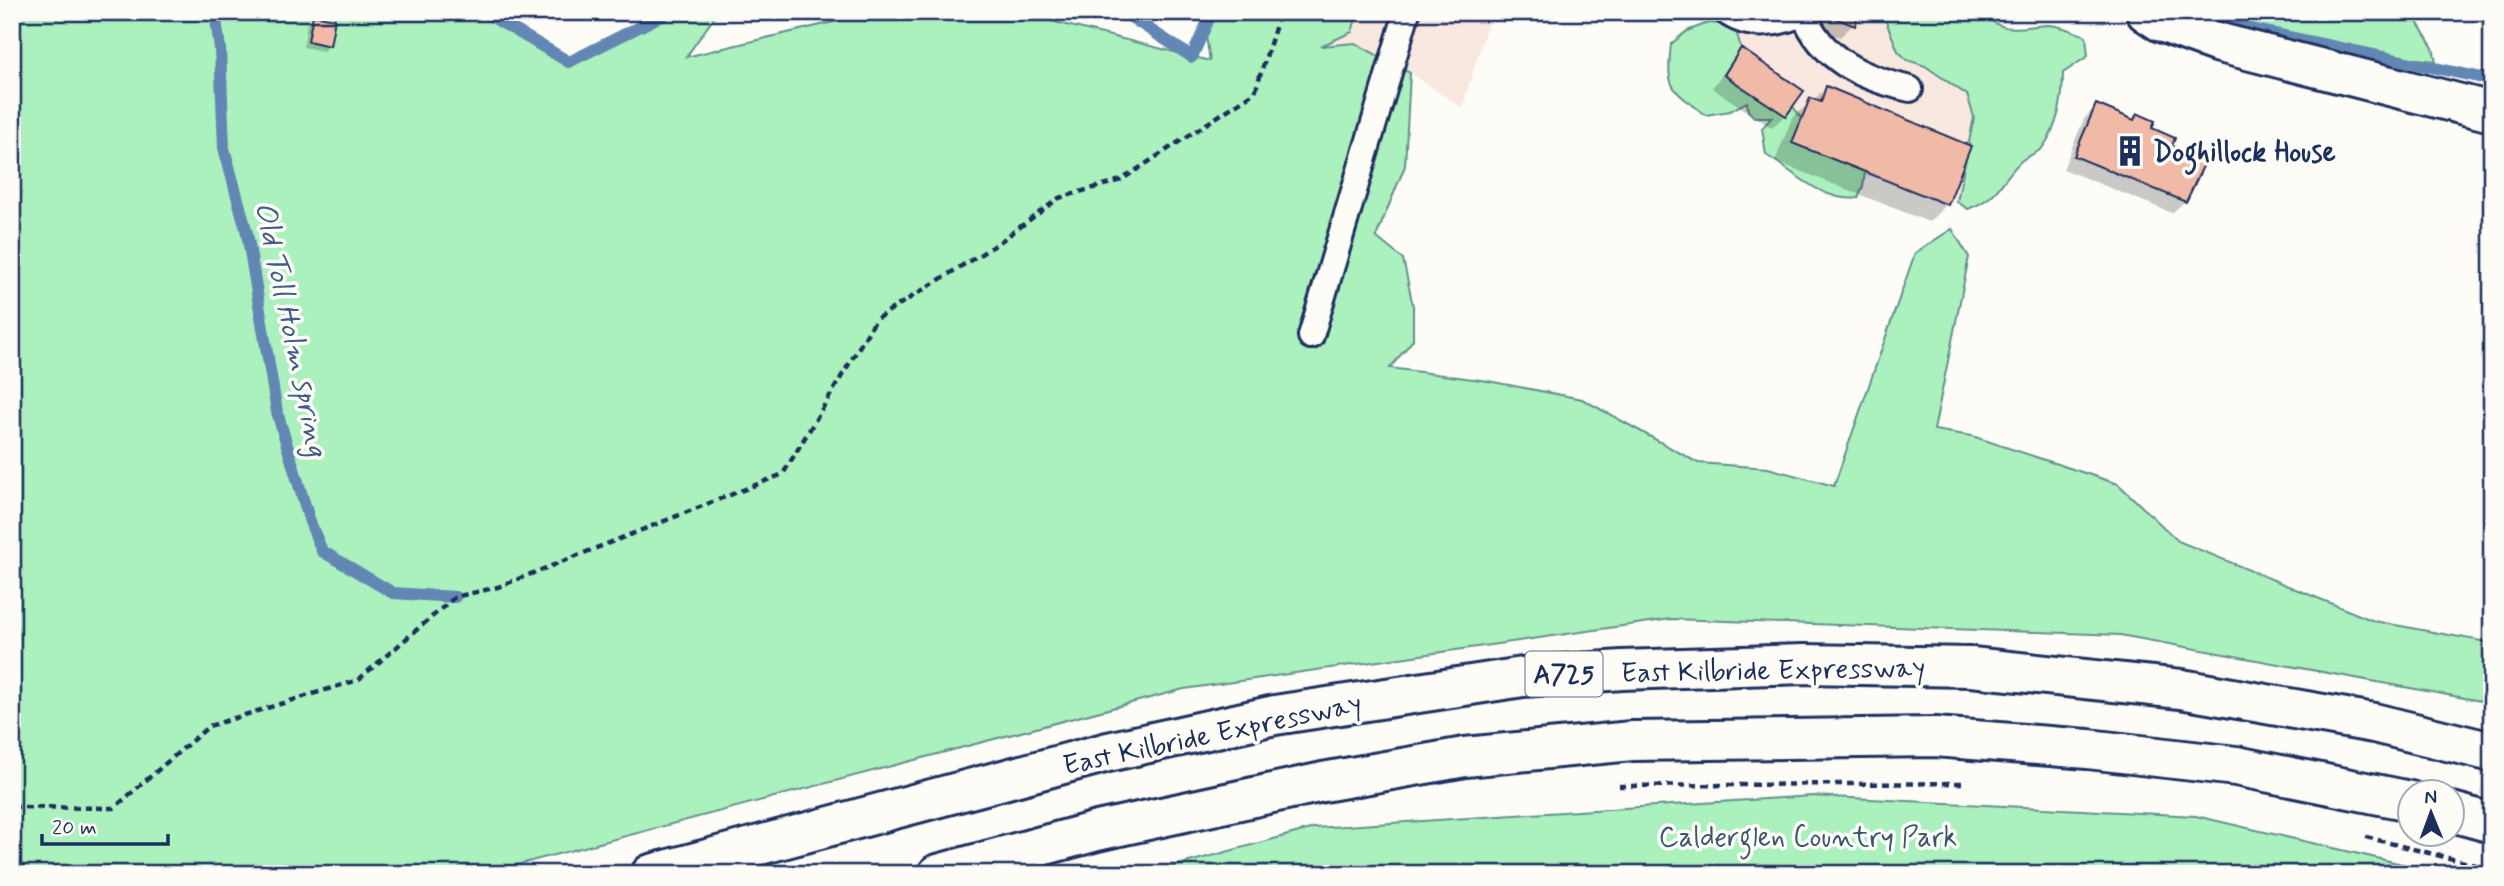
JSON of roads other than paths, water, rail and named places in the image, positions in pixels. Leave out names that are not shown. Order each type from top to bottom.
[{"type":"main road","points":[[2146,12],[2161,22],[2216,42],[2492,112]]},
{"type":"main road","name":"East Kilbride Expressway","points":[[650,874],[1108,752],[1275,715],[1523,677],[1597,672],[1804,664],[1971,667],[2181,689],[2374,723],[2492,752]]},
{"type":"main road","points":[[938,874],[1097,831],[1322,782],[1465,757],[1632,741],[1963,739],[2236,766],[2396,798]]},
{"type":"main road","points":[[2466,816],[2492,823]]},
{"type":"lane","points":[[1311,335],[1407,12]]},
{"type":"lane","points":[[1726,12],[1742,23],[1783,23],[1803,13],[1827,52],[1850,70],[1871,80],[1910,89]]},
{"type":"waterway","name":"Old Toll Holm spring","points":[[215,12],[220,49],[224,148],[247,233],[277,412],[310,522],[322,551],[393,593],[455,597]]},
{"type":"waterway","points":[[484,12],[569,62],[669,12]]},
{"type":"waterway","points":[[1123,12],[1192,57],[1212,12]]},
{"type":"waterway","points":[[2201,12],[2223,23],[2492,80]]},
{"type":"place","name":"Doghillock House","points":[[2130,151]]},
{"type":"park label","name":"Calderglen Country Park","points":[[1808,836]]}]
